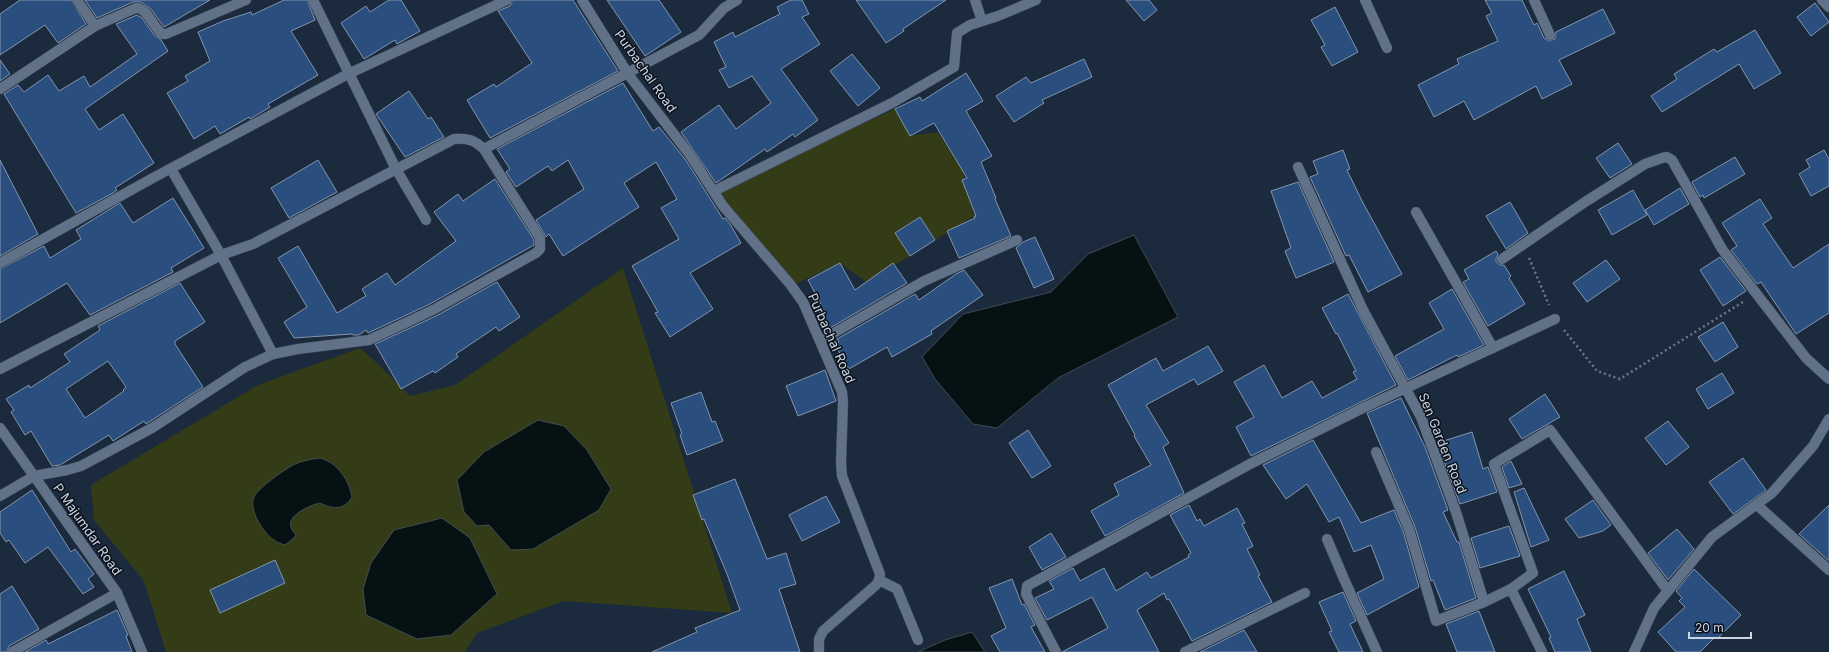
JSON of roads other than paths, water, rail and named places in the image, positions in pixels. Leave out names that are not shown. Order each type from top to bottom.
[{"type":"street","points":[[77,0],[96,26]]},
{"type":"street","points":[[137,0],[158,31],[162,34],[166,34],[246,0]]},
{"type":"street","points":[[312,0],[396,169],[426,220]]},
{"type":"street","points":[[0,263],[348,74],[506,0]]},
{"type":"street","name":"Purbachal Road","points":[[582,0],[628,74],[690,155],[739,226],[797,292],[842,392],[842,476],[880,574],[879,580]]},
{"type":"street","points":[[484,148],[628,74],[699,35],[724,8],[737,0]]},
{"type":"street","points":[[975,0],[982,21]]},
{"type":"street","points":[[714,191],[892,103],[954,68],[957,33],[970,25],[998,16],[1036,0]]},
{"type":"street","points":[[1365,0],[1387,48]]},
{"type":"street","points":[[1534,0],[1550,35]]},
{"type":"street","points":[[1822,0],[1829,7]]},
{"type":"street","points":[[0,89],[96,26],[136,8],[143,10]]},
{"type":"street","points":[[0,370],[221,255],[253,244],[454,139],[466,138],[475,141],[484,148],[540,238],[540,249],[536,253],[433,310],[368,340],[298,349],[273,354],[245,367],[152,428],[81,466],[34,476],[0,496]]},
{"type":"street","points":[[1502,260],[1585,202],[1646,164],[1656,159],[1667,157],[1672,160],[1682,176],[1722,249],[1806,358],[1829,379]]},
{"type":"street","name":"Sen Garden Road","points":[[1298,167],[1364,310],[1407,389],[1425,426],[1456,512],[1484,602]]},
{"type":"street","points":[[171,169],[221,255],[273,354]]},
{"type":"street","points":[[1416,212],[1493,348]]},
{"type":"street","points":[[820,341],[924,281],[1017,240]]},
{"type":"street","points":[[1056,652],[1026,594],[1027,586],[1250,464],[1555,319]]},
{"type":"street","points":[[1634,652],[1654,608],[1712,538],[1772,493],[1813,446],[1829,419]]},
{"type":"street","name":"P Majumdar Road","points":[[0,428],[116,593],[142,652]]},
{"type":"street","points":[[1376,452],[1409,529],[1436,621],[1484,602],[1511,589],[1533,573],[1494,464],[1550,430],[1668,591]]},
{"type":"street","points":[[1757,505],[1829,570]]},
{"type":"street","points":[[1327,539],[1377,652]]},
{"type":"street","points":[[818,652],[819,639],[823,631],[876,585],[879,580],[897,589],[918,640]]},
{"type":"street","points":[[1511,589],[1542,652]]},
{"type":"street","points":[[12,652],[116,593]]},
{"type":"street","points":[[1185,652],[1304,593]]}]
